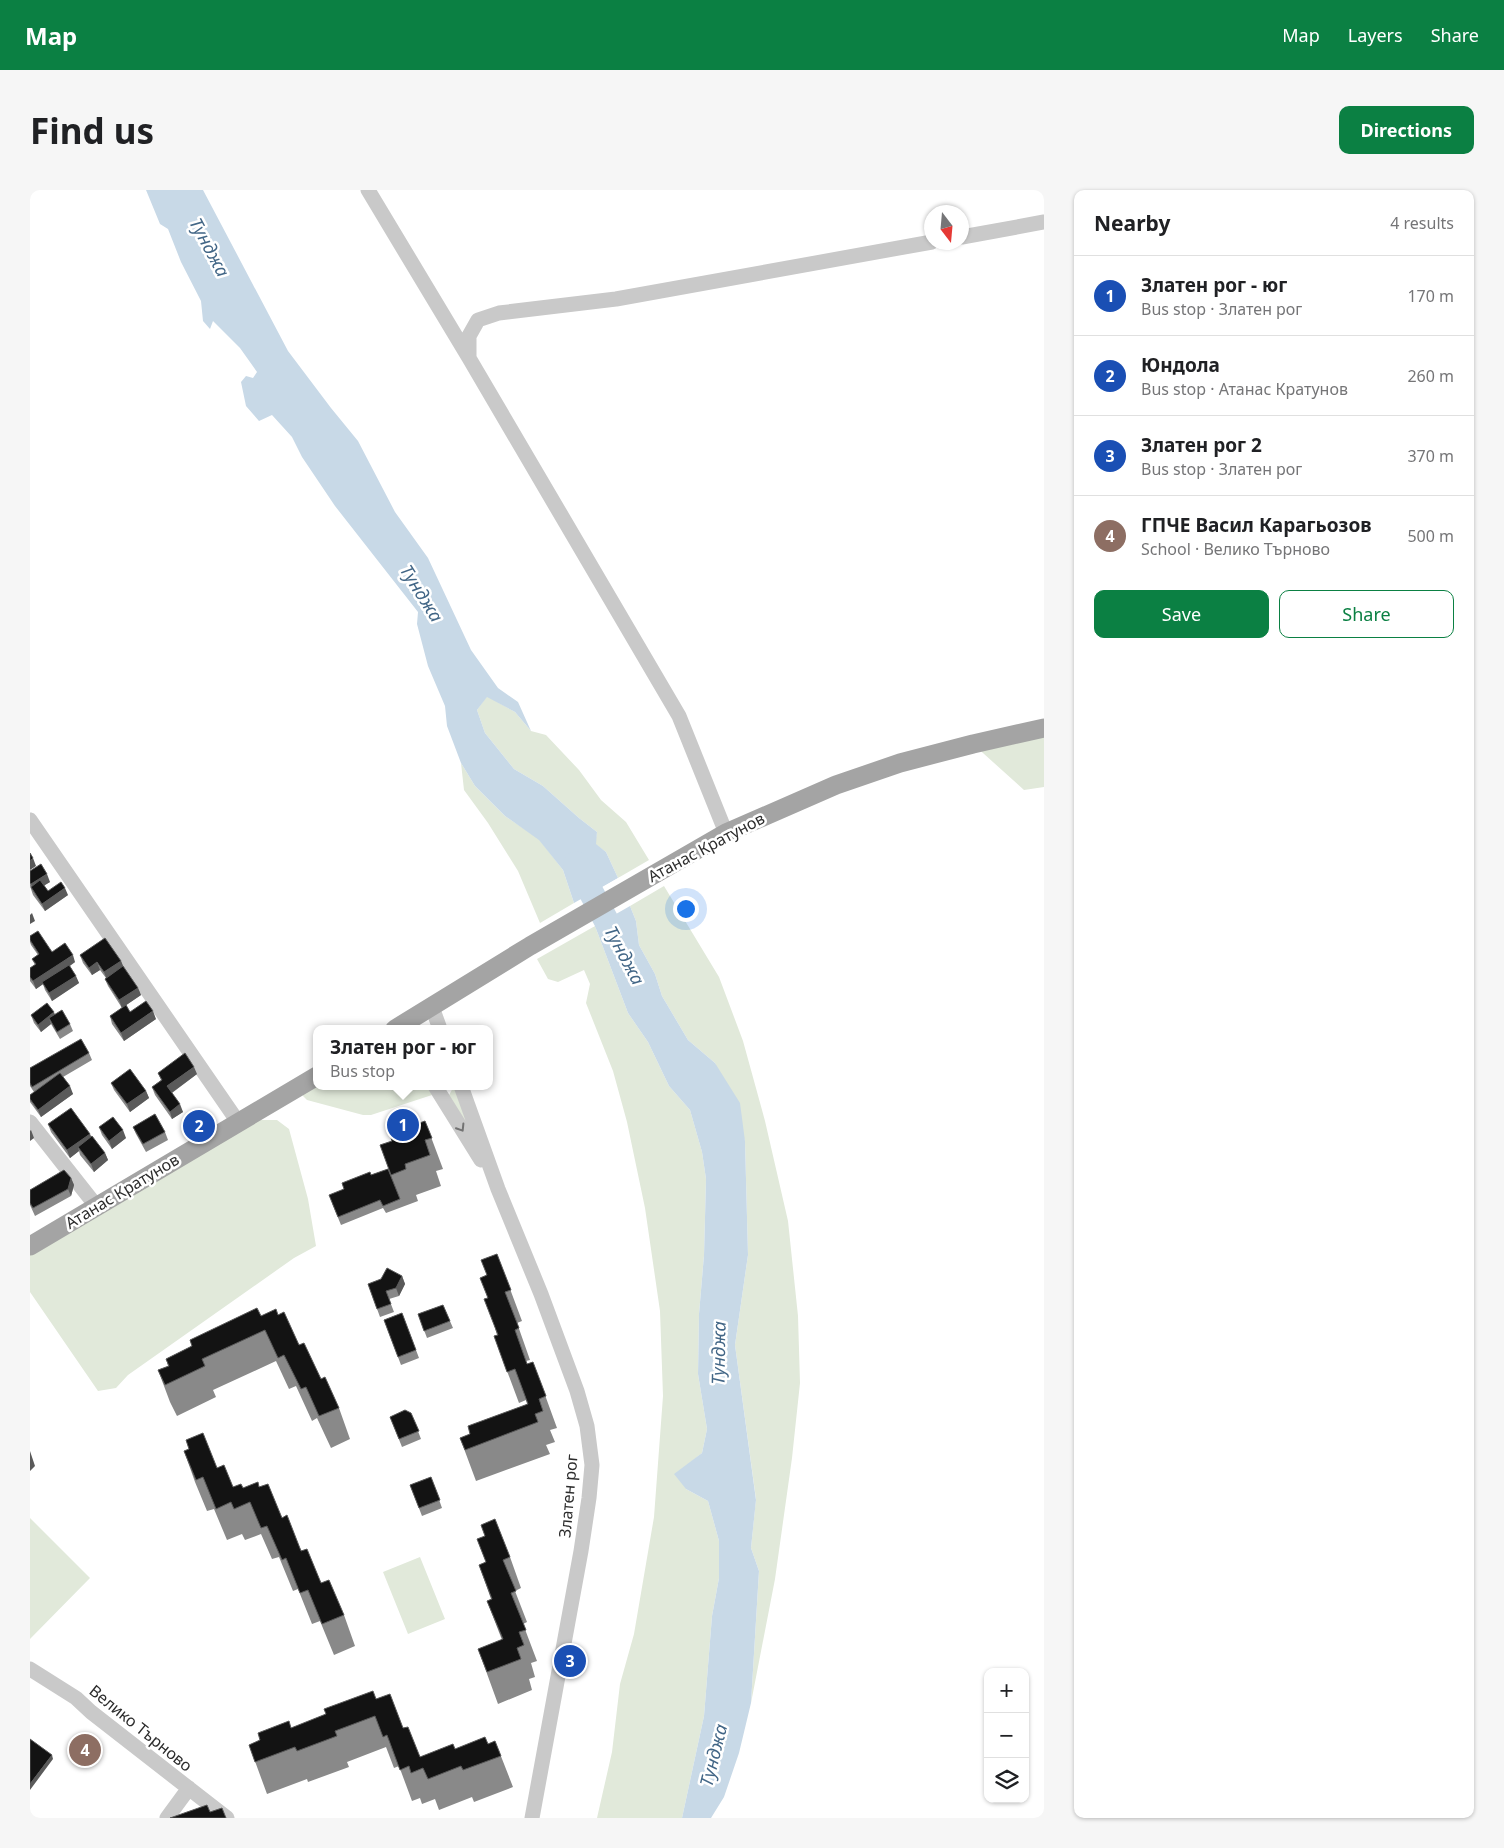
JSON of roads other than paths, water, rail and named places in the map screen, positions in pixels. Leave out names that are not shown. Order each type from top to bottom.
[{"type":"main road","name":"Атанас Кратунов","points":[[403,1025],[530,946],[726,833],[836,785],[900,763],[1044,728]]},
{"type":"main road","name":"Атанас Кратунов","points":[[30,1246],[313,1078]]},
{"type":"street","points":[[368,190],[679,716],[726,833]]},
{"type":"street","points":[[969,236],[1044,222]]},
{"type":"street","points":[[469,358],[468,336],[478,320],[499,312],[616,299],[924,243]]},
{"type":"street","points":[[30,820],[238,1122]]},
{"type":"street","points":[[432,1007],[439,1025]]},
{"type":"street","name":"Златен рог","points":[[437,1090],[498,1189]]},
{"type":"street","name":"Златен рог","points":[[462,1090],[498,1189],[527,1258],[577,1391],[587,1426],[592,1465],[581,1551],[532,1818]]},
{"type":"street","points":[[30,1122],[97,1207]]},
{"type":"street","name":"Велико Търново","points":[[30,1669],[76,1698],[91,1712],[227,1818]]},
{"type":"street","points":[[167,1818],[189,1788]]},
{"type":"water","points":[[146,190],[203,190],[288,351],[358,441],[395,512],[428,558],[471,650],[498,688],[518,702],[531,731],[515,712],[487,697],[477,710],[485,733],[514,769],[543,786],[597,832],[596,844],[606,852],[618,878],[574,903],[563,870],[539,840],[505,816],[475,786],[461,763],[447,726],[445,706],[428,666],[417,624],[418,612],[335,506],[302,457],[292,437],[272,415],[259,421],[246,406],[241,382],[246,376],[253,378],[257,372],[240,348],[213,321],[210,329],[203,321],[201,301],[181,262],[168,229],[160,224]]},
{"type":"water","points":[[630,906],[636,921],[639,945],[655,974],[662,996],[688,1040],[715,1063],[740,1103],[745,1141],[748,1255],[735,1345],[756,1500],[751,1548],[759,1571],[751,1703],[739,1753],[724,1797],[711,1818],[682,1818],[704,1716],[712,1616],[719,1578],[719,1541],[708,1501],[686,1489],[674,1474],[702,1453],[707,1429],[698,1374],[706,1179],[702,1152],[690,1110],[669,1086],[648,1042],[628,1013],[595,926]]},
{"type":"waterway","name":"Тунджа","points":[[576,864],[622,950]]},
{"type":"place","name":"Златен рог - юг","points":[[403,1125]]},
{"type":"place","name":"Юндола","points":[[199,1126]]},
{"type":"place","name":"Златен рог 2","points":[[570,1661]]},
{"type":"place","name":"ГПЧЕ Васил Карагьозов","points":[[85,1750]]}]
